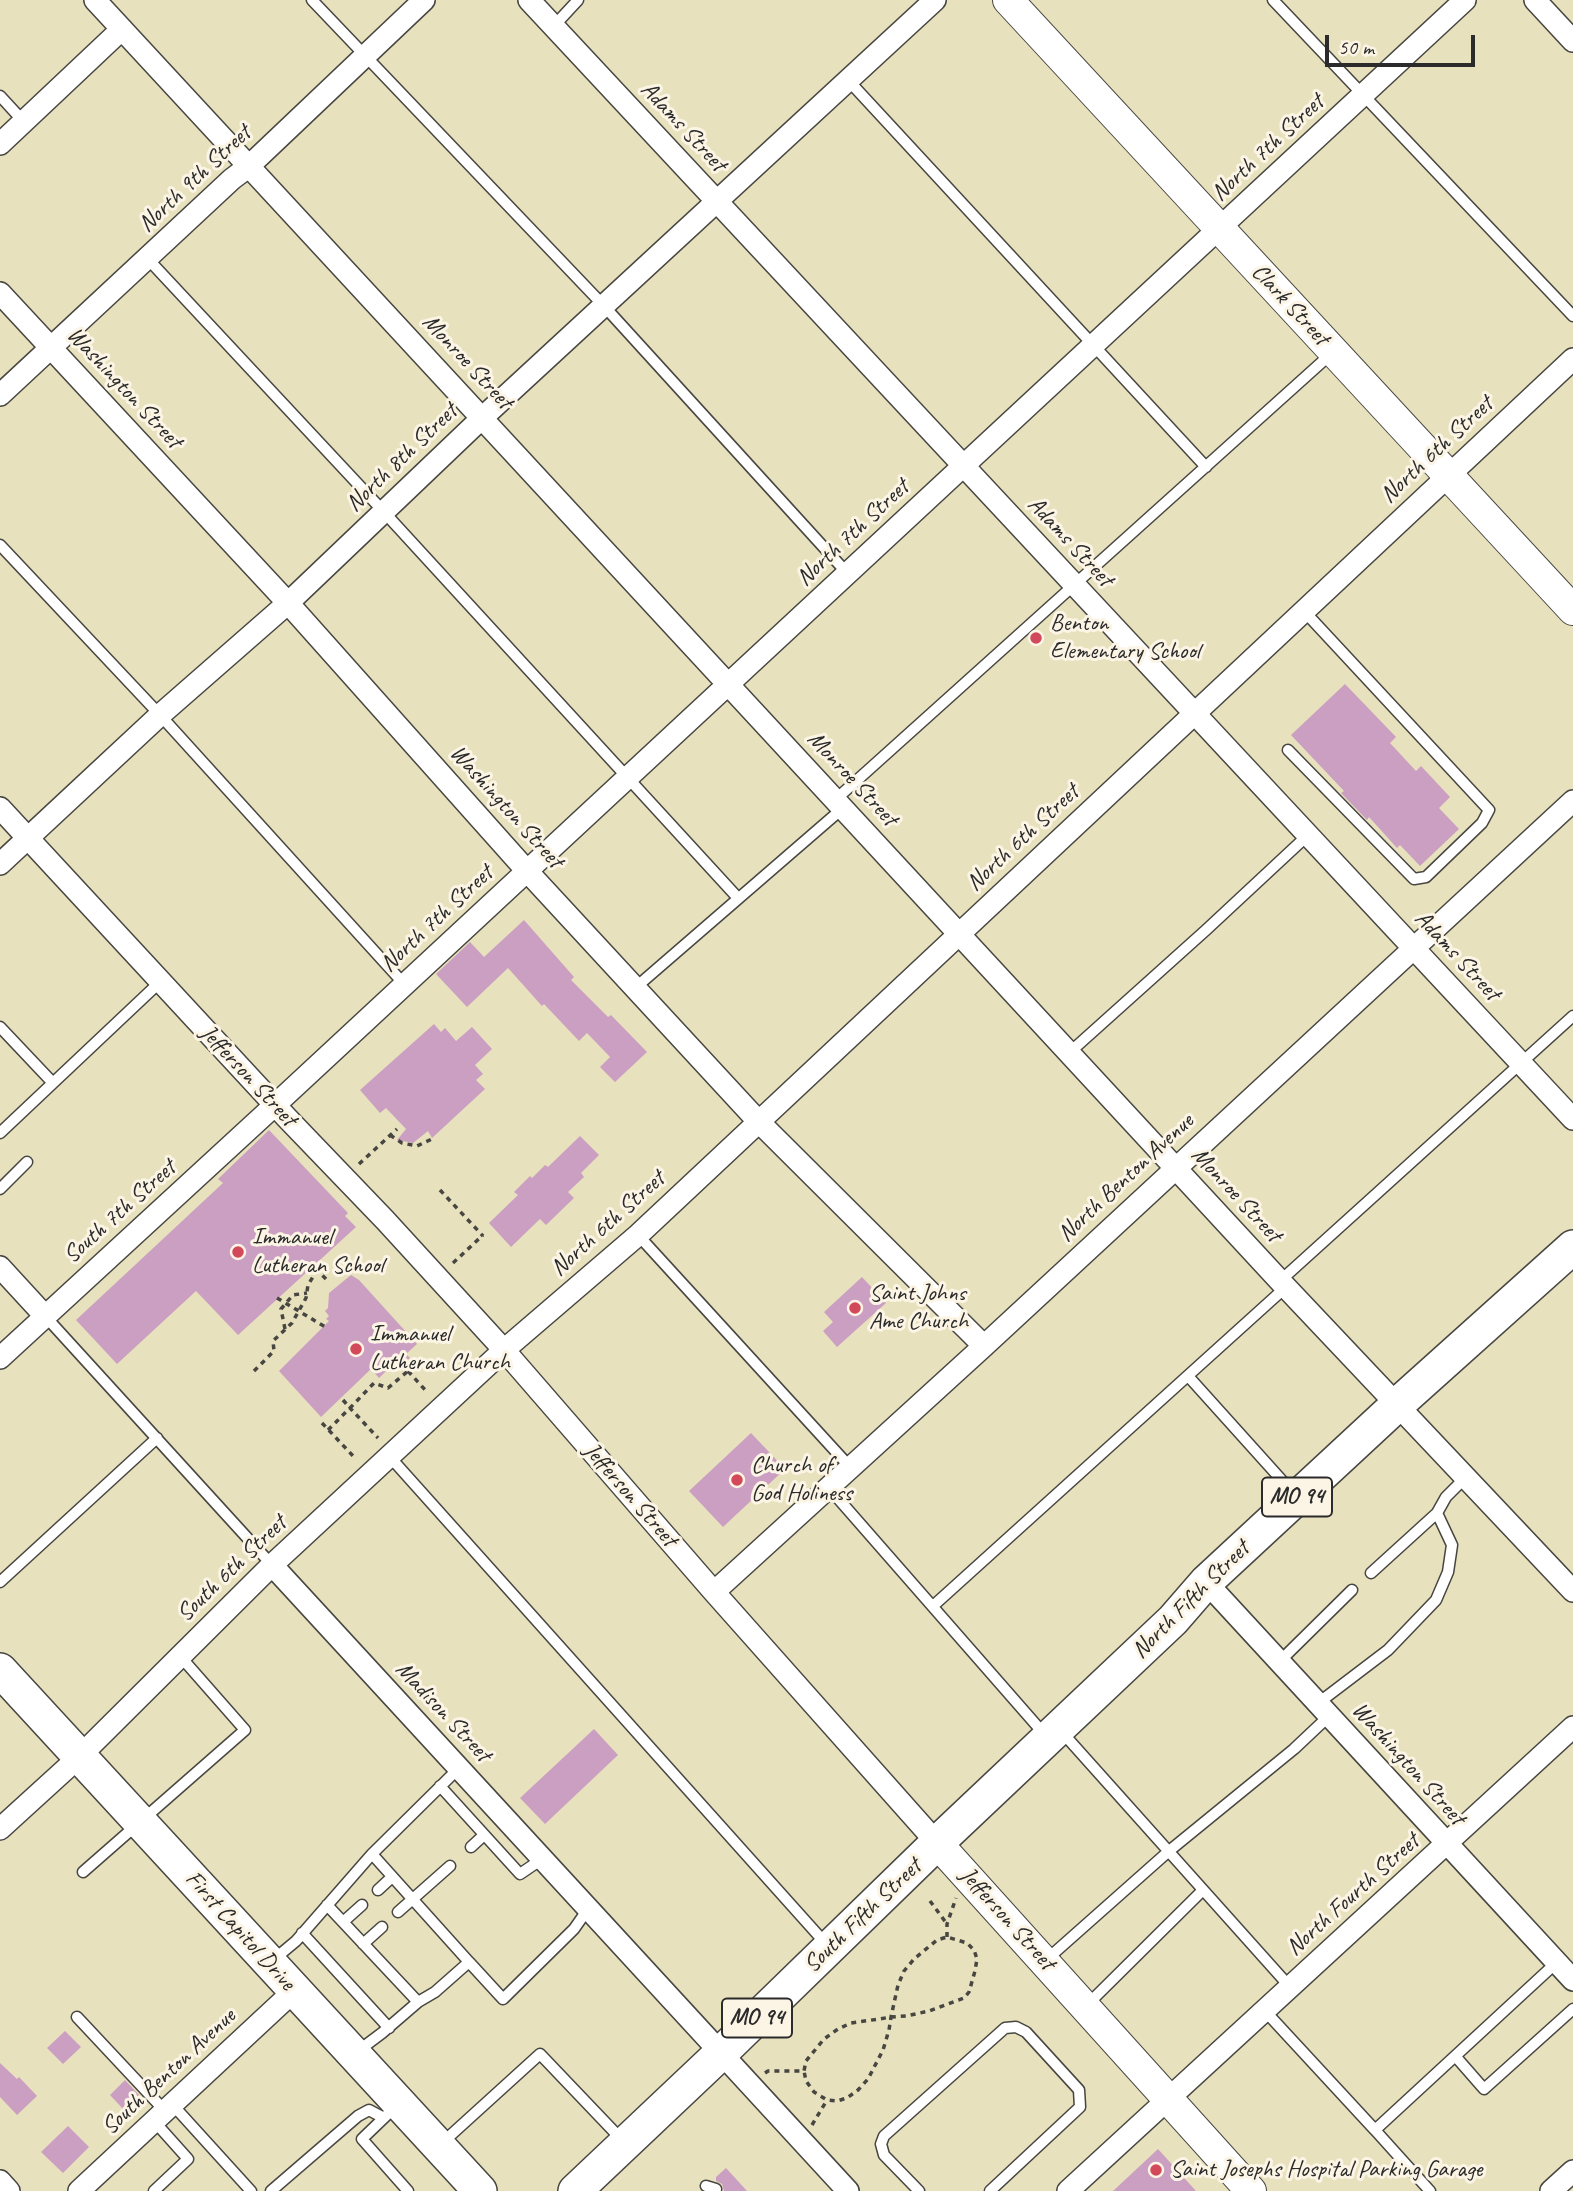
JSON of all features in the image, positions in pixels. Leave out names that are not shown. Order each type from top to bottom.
[{"type":"main road","name":"Clark Street","points":[[1008,0],[1573,610]]},
{"type":"main road","name":"North Fifth Street","points":[[937,1843],[1173,1620],[1206,1582],[1573,1247]]},
{"type":"main road","name":"First Capitol Drive","points":[[0,1670],[353,2054],[392,2112],[438,2147],[480,2191]]},
{"type":"main road","name":"South Fifth Street","points":[[575,2191],[937,1843]]},
{"type":"main road","name":"Jefferson Street","points":[[937,1843],[1251,2191]]},
{"type":"street","name":"Monroe Street","points":[[95,0],[1175,1168],[1573,1591]]},
{"type":"street","name":"North 9th Street","points":[[0,395],[424,0]]},
{"type":"street","name":"Adams Street","points":[[528,0],[1573,1119]]},
{"type":"street","name":"North 8th Street","points":[[0,864],[160,715],[288,603],[482,418],[935,0]]},
{"type":"street","name":"North 7th Street","points":[[275,1105],[1465,0]]},
{"type":"street","points":[[1535,0],[1573,41]]},
{"type":"street","points":[[0,144],[122,29]]},
{"type":"street","name":"Washington Street","points":[[0,293],[288,603],[527,871],[758,1121],[984,1346]]},
{"type":"street","name":"North 6th Street","points":[[504,1350],[638,1235],[1573,359]]},
{"type":"street","name":"North Benton Avenue","points":[[714,1592],[1573,801]]},
{"type":"street","name":"Jefferson Street","points":[[0,808],[504,1350],[937,1843]]},
{"type":"street","name":"South 7th Street","points":[[0,1358],[275,1105]]},
{"type":"street","name":"Madison Street","points":[[0,1268],[45,1316]]},
{"type":"street","name":"South 6th Street","points":[[0,1829],[79,1757],[272,1565],[504,1350]]},
{"type":"street","name":"Madison Street","points":[[272,1565],[848,2191]]},
{"type":"street","name":"Washington Street","points":[[1206,1582],[1573,1980]]},
{"type":"street","name":"North Fourth Street","points":[[1070,2190],[1573,1727]]},
{"type":"street","name":"South Benton Avenue","points":[[79,2191],[294,1991]]},
{"type":"street","points":[[1551,2191],[1573,2171]]},
{"type":"street","points":[[0,2180],[9,2191]]},
{"type":"lane","points":[[312,0],[604,306],[848,574]]},
{"type":"lane","points":[[553,27],[578,0]]},
{"type":"lane","points":[[1273,0],[1573,316]]},
{"type":"lane","points":[[848,80],[1206,467]]},
{"type":"lane","points":[[0,96],[24,122]]},
{"type":"lane","points":[[147,258],[738,898]]},
{"type":"lane","points":[[635,988],[738,898],[1074,585],[1334,351]]},
{"type":"lane","points":[[0,545],[160,715],[405,985]]},
{"type":"lane","points":[[1288,750],[1413,879],[1426,877],[1482,823],[1489,810],[1304,611]]},
{"type":"lane","points":[[1069,1053],[1308,835]]},
{"type":"lane","points":[[0,1133],[160,982]]},
{"type":"lane","points":[[933,1606],[1188,1376],[1283,1284],[1573,1016]]},
{"type":"lane","points":[[0,1027],[53,1083]]},
{"type":"lane","points":[[0,1189],[27,1162]]},
{"type":"lane","points":[[638,1235],[850,1467]]},
{"type":"lane","name":"Madison Street","points":[[45,1316],[272,1565]]},
{"type":"lane","points":[[1188,1376],[1297,1497]]},
{"type":"lane","points":[[0,1582],[157,1438]]},
{"type":"lane","points":[[390,1457],[830,1948]]},
{"type":"lane","points":[[1371,1573],[1437,1513],[1446,1497],[1466,1477]]},
{"type":"lane","points":[[828,1487],[933,1606],[1169,1851],[1290,1987]]},
{"type":"lane","points":[[1045,1961],[1169,1851],[1294,1749],[1323,1710],[1388,1650],[1436,1600],[1448,1572],[1452,1545],[1437,1513]]},
{"type":"lane","points":[[1279,1662],[1352,1590]]},
{"type":"lane","points":[[83,1872],[245,1730],[180,1656]]},
{"type":"lane","points":[[270,1962],[303,1933],[372,1854],[458,1768]]},
{"type":"lane","points":[[440,1786],[520,1874],[542,1858]]},
{"type":"lane","points":[[471,1847],[484,1835]]},
{"type":"lane","points":[[372,1854],[503,1999],[574,1929],[588,1909]]},
{"type":"lane","points":[[398,1912],[450,1866]]},
{"type":"lane","points":[[378,1890],[392,1877]]},
{"type":"lane","points":[[1086,2007],[1203,1890]]},
{"type":"lane","points":[[327,1905],[363,1944],[376,1966],[418,2002]]},
{"type":"lane","points":[[343,1922],[362,1905]]},
{"type":"lane","points":[[363,1944],[382,1927]]},
{"type":"lane","points":[[303,1933],[354,1985],[389,2028]]},
{"type":"lane","points":[[353,2054],[389,2028],[418,2002],[435,1993],[469,1962]]},
{"type":"lane","points":[[1375,2130],[1556,1962]]},
{"type":"lane","points":[[1455,2057],[1484,2089],[1573,2009]]},
{"type":"lane","points":[[1265,2011],[1430,2191]]},
{"type":"lane","points":[[77,2017],[164,2112],[251,2191]]},
{"type":"lane","points":[[919,2191],[884,2155],[881,2144],[884,2136],[1005,2028],[1016,2026],[1026,2032],[1079,2090],[1080,2106],[1004,2187],[990,2191]]},
{"type":"lane","points":[[438,2147],[540,2054],[625,2143]]},
{"type":"lane","points":[[271,2191],[358,2116],[369,2110],[392,2112]]},
{"type":"lane","points":[[154,2191],[188,2159],[164,2112]]},
{"type":"lane","points":[[392,2112],[362,2139],[408,2191]]},
{"type":"path","points":[[359,1164],[397,1129]]},
{"type":"path","points":[[390,1135],[402,1143],[417,1146],[434,1138]]},
{"type":"path","points":[[440,1190],[484,1235],[452,1265]]},
{"type":"path","points":[[254,1371],[274,1351],[273,1340],[292,1323],[306,1298],[308,1285],[318,1271],[326,1279]]},
{"type":"path","points":[[285,1329],[281,1309],[293,1294],[307,1293]]},
{"type":"path","points":[[276,1298],[327,1328]]},
{"type":"path","points":[[328,1430],[374,1383],[388,1388],[406,1368],[427,1392]]},
{"type":"path","points":[[343,1400],[378,1438]]},
{"type":"path","points":[[322,1423],[355,1458]]},
{"type":"path","points":[[947,1937],[947,1923],[957,1895]]},
{"type":"path","points":[[930,1901],[947,1923]]},
{"type":"path","points":[[891,2017],[851,2023],[838,2028],[824,2039],[806,2062],[804,2071],[806,2081],[814,2092],[827,2100],[836,2101],[847,2098],[868,2079],[883,2049],[889,2030],[891,2017],[898,1985],[904,1971],[926,1947],[947,1937],[967,1943],[974,1950],[977,1959],[972,1982],[964,1998],[929,2011],[891,2017]]},
{"type":"path","points":[[760,2077],[768,2071],[804,2071]]},
{"type":"path","points":[[809,2130],[827,2100]]},
{"type":"building","points":[[1345,684],[1396,737],[1390,743],[1416,771],[1421,766],[1450,797],[1439,808],[1459,829],[1420,866],[1400,845],[1397,848],[1369,817],[1367,820],[1341,793],[1344,791],[1291,735]]},
{"type":"building","points":[[524,920],[574,977],[571,980],[608,1017],[611,1015],[647,1052],[615,1082],[600,1067],[610,1057],[587,1033],[579,1041],[544,1004],[542,1006],[508,968],[467,1007],[436,974],[470,942],[484,957]]},
{"type":"building","points":[[434,1024],[441,1032],[445,1028],[456,1041],[472,1027],[492,1049],[475,1065],[483,1074],[476,1080],[485,1089],[432,1138],[428,1131],[413,1143],[397,1140],[406,1129],[386,1108],[380,1113],[360,1090]]},
{"type":"building","name":"Immanuel Lutheran School","points":[[269,1130],[348,1213],[345,1216],[356,1227],[238,1335],[196,1291],[117,1364],[76,1320],[223,1183],[218,1179]]},
{"type":"building","points":[[580,1136],[599,1155],[581,1173],[584,1177],[568,1192],[574,1198],[546,1225],[540,1219],[511,1247],[489,1223],[518,1195],[514,1192],[530,1176],[532,1178],[545,1165],[548,1167]]},
{"type":"building","name":"Immanuel Lutheran Church","points":[[351,1275],[359,1280],[417,1344],[406,1354],[410,1358],[396,1370],[391,1366],[379,1378],[371,1369],[321,1417],[279,1371],[329,1321],[325,1311],[328,1308],[329,1293]]},
{"type":"building","name":"Saint Johns Ame Church","points":[[862,1277],[886,1303],[837,1347],[823,1331],[833,1322],[824,1312]]},
{"type":"building","name":"Church of God Holiness","points":[[751,1433],[785,1469],[723,1527],[689,1491]]},
{"type":"building","points":[[594,1729],[618,1755],[545,1824],[520,1798]]},
{"type":"building","points":[[65,2031],[81,2047],[63,2064],[47,2048]]},
{"type":"building","points":[[0,2063],[17,2079],[19,2077],[37,2096],[17,2115],[0,2097]]},
{"type":"building","points":[[125,2080],[139,2095],[124,2110],[110,2095]]},
{"type":"building","points":[[68,2126],[89,2147],[63,2173],[41,2152]]},
{"type":"building","name":"Saint Josephs Hospital Parking Garage","points":[[1158,2149],[1196,2191],[1113,2191]]},
{"type":"building","points":[[726,2168],[747,2191],[724,2191],[716,2177]]},
{"type":"place","name":"Benton Elementary School","points":[[1036,638]]},
{"type":"place","name":"Immanuel Lutheran School","points":[[238,1252]]},
{"type":"place","name":"Saint Johns Ame Church","points":[[855,1308]]},
{"type":"place","name":"Immanuel Lutheran Church","points":[[356,1349]]},
{"type":"place","name":"Church of God Holiness","points":[[737,1480]]},
{"type":"place","name":"Saint Josephs Hospital Parking Garage","points":[[1156,2170]]}]
